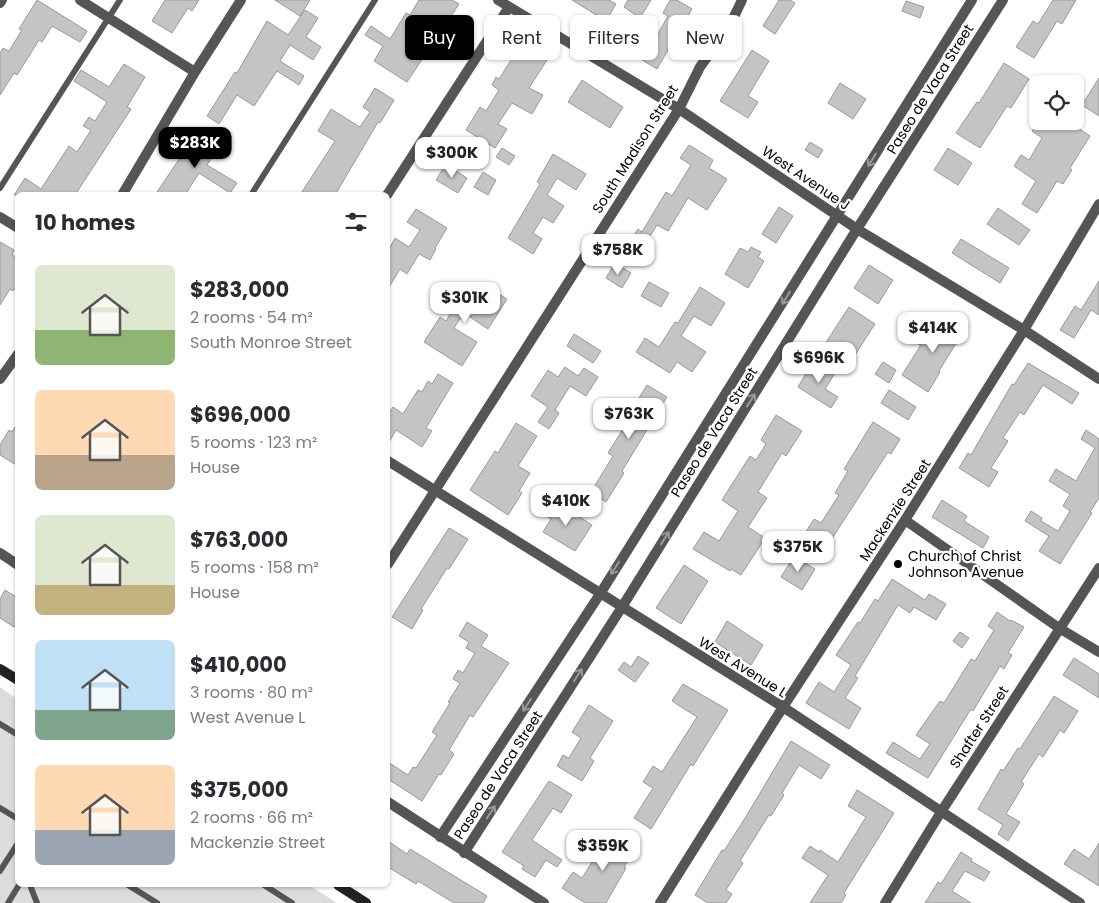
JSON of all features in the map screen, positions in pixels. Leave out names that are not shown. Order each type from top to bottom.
[{"type":"main road","points":[[0,669],[15,678]]},
{"type":"main road","points":[[341,887],[366,903]]},
{"type":"street","points":[[80,0],[195,72]]},
{"type":"street","points":[[124,192],[240,0]]},
{"type":"street","name":"West Avenue J","points":[[498,0],[679,109],[857,229],[1024,330],[1099,378]]},
{"type":"street","name":"South Madison Street","points":[[390,561],[679,109],[700,67],[730,24],[742,0]]},
{"type":"street","name":"Paseo de Vaca Street","points":[[440,837],[600,594],[972,0]]},
{"type":"street","name":"Paseo de Vaca Street","points":[[464,853],[622,608],[857,229],[1003,0]]},
{"type":"street","points":[[389,192],[509,7]]},
{"type":"street","name":"Mackenzie Street","points":[[660,903],[783,707],[905,520],[1024,330],[1099,204]]},
{"type":"street","points":[[0,217],[15,226]]},
{"type":"street","points":[[0,379],[15,358]]},
{"type":"street","name":"West Avenue L","points":[[390,462],[783,707],[1080,903]]},
{"type":"street","points":[[905,520],[1059,628],[1099,652]]},
{"type":"street","points":[[0,554],[15,562]]},
{"type":"street","name":"Shafter Street","points":[[886,903],[941,812],[1099,568]]},
{"type":"street","points":[[390,803],[544,903]]},
{"type":"lane","points":[[0,188],[120,0]]},
{"type":"lane","points":[[253,192],[376,0]]},
{"type":"lane","points":[[0,724],[15,733]]},
{"type":"lane","points":[[0,808],[15,817]]},
{"type":"lane","points":[[0,871],[15,848]]},
{"type":"lane","points":[[8,903],[18,887]]},
{"type":"lane","points":[[31,887],[37,903]]},
{"type":"lane","points":[[131,887],[157,903]]},
{"type":"lane","points":[[267,887],[292,903]]},
{"type":"shaded area","points":[[0,687],[15,698],[15,887],[312,887],[337,903],[0,903]]},
{"type":"building","points":[[37,0],[87,31],[80,42],[52,26],[42,42],[39,40],[17,75],[14,73],[0,95],[0,53],[3,48],[9,51],[22,30],[19,29]]},
{"type":"building","points":[[165,0],[199,0],[192,11],[188,8],[172,33],[152,21]]},
{"type":"building","points":[[275,0],[310,0],[300,16]]},
{"type":"building","points":[[419,0],[452,0],[459,4],[452,15],[410,15]]},
{"type":"building","points":[[572,0],[609,0],[616,4],[610,15],[596,15]]},
{"type":"building","points":[[628,0],[651,0],[642,15],[636,15],[624,7]]},
{"type":"building","points":[[670,0],[677,0],[692,9],[688,15],[668,16],[663,13]]},
{"type":"building","points":[[779,0],[790,0],[795,3],[775,34],[763,26]]},
{"type":"building","points":[[1053,0],[1076,0],[1062,24],[1057,21],[1034,58],[1016,47],[1033,21],[1038,24]]},
{"type":"building","points":[[906,1],[924,7],[920,18],[902,11]]},
{"type":"building","points":[[305,10],[318,18],[306,37],[321,47],[313,60],[290,45],[280,61],[304,76],[299,85],[277,71],[254,106],[237,95],[219,124],[207,116],[235,72],[237,73],[267,21],[288,35]]},
{"type":"building","points":[[406,13],[410,15],[405,15],[405,60],[422,60],[407,82],[374,61],[383,46],[365,35],[371,26],[390,39]]},
{"type":"building","points":[[668,16],[668,50],[657,69],[642,60],[658,60],[658,34]]},
{"type":"building","points":[[752,50],[769,61],[748,96],[758,102],[748,118],[720,101]]},
{"type":"building","points":[[511,60],[547,60],[529,88],[543,95],[532,114],[512,103],[498,124],[507,129],[495,148],[466,130],[480,107],[486,111],[499,90],[492,85],[496,77],[499,79]]},
{"type":"building","points":[[1004,63],[1029,79],[1011,108],[1007,106],[980,148],[956,133],[977,102],[979,103]]},
{"type":"building","points":[[124,64],[145,77],[127,107],[131,109],[77,192],[16,192],[25,178],[41,189],[69,146],[77,152],[91,130],[83,126],[89,117],[95,121],[107,102],[74,81],[81,70],[109,87]]},
{"type":"building","points":[[1099,78],[1099,116],[1084,106],[1084,102]]},
{"type":"building","points":[[582,80],[623,107],[610,128],[568,102]]},
{"type":"building","points":[[840,83],[866,99],[853,119],[828,103]]},
{"type":"building","points":[[375,88],[394,100],[380,123],[378,122],[337,192],[302,192],[335,141],[318,131],[331,109],[360,127],[370,112],[363,107]]},
{"type":"building","points":[[1081,130],[1090,136],[1070,168],[1072,170],[1063,184],[1057,181],[1037,213],[1022,204],[1036,181],[1014,166],[1021,155],[1029,160],[1042,138],[1032,131]]},
{"type":"building","points":[[203,135],[220,145],[207,165],[237,183],[231,192],[199,173],[187,192],[157,192],[194,137],[199,140]]},
{"type":"building","points":[[810,142],[823,150],[818,158],[805,150]]},
{"type":"building","points":[[689,145],[713,160],[709,168],[727,179],[707,210],[688,198],[668,231],[657,225],[638,256],[625,249],[638,229],[642,232],[666,192],[672,196],[691,165],[680,158]]},
{"type":"building","points":[[502,148],[515,156],[509,165],[496,157]]},
{"type":"building","points":[[948,148],[972,163],[958,185],[934,170]]},
{"type":"building","points":[[553,154],[586,174],[576,190],[557,178],[547,195],[564,206],[553,223],[543,217],[533,233],[542,239],[533,254],[508,238],[540,184],[537,182]]},
{"type":"building","points":[[446,164],[467,178],[458,193],[436,180]]},
{"type":"building","points":[[483,172],[496,180],[488,195],[474,187]]},
{"type":"building","points":[[779,207],[793,216],[776,243],[762,234]]},
{"type":"building","points":[[998,208],[1030,230],[1019,245],[987,224]]},
{"type":"building","points":[[416,209],[447,228],[430,260],[419,254],[407,274],[400,269],[390,286],[390,247],[395,238],[409,247],[420,230],[407,222]]},
{"type":"building","points":[[961,239],[1009,268],[1000,283],[952,253]]},
{"type":"building","points":[[0,242],[14,250],[12,255],[15,256],[15,288],[13,291],[10,289],[0,305]]},
{"type":"building","points":[[751,247],[761,252],[758,257],[764,261],[748,288],[725,274],[740,248],[748,252]]},
{"type":"building","points":[[615,263],[631,273],[622,288],[606,278]]},
{"type":"building","points":[[869,265],[893,280],[878,304],[854,288]]},
{"type":"building","points":[[1099,281],[1099,315],[1091,310],[1074,338],[1060,330],[1075,306],[1081,310]]},
{"type":"building","points":[[649,282],[669,293],[661,307],[641,296]]},
{"type":"building","points":[[488,287],[507,299],[488,329],[464,313],[454,328],[477,342],[462,366],[424,342],[440,317],[446,321],[466,289],[482,298]]},
{"type":"building","points":[[700,287],[725,303],[711,326],[694,316],[681,336],[706,352],[692,372],[677,362],[670,373],[636,352],[645,338],[659,347],[675,322],[678,323]]},
{"type":"building","points":[[849,307],[875,324],[851,361],[825,344]]},
{"type":"building","points":[[954,319],[966,327],[928,392],[902,375],[921,345],[918,344],[928,328],[937,333],[943,322],[950,326]]},
{"type":"building","points":[[574,334],[601,351],[593,363],[567,346]]},
{"type":"building","points":[[814,360],[835,373],[825,389],[838,397],[831,408],[798,387]]},
{"type":"building","points":[[883,362],[896,370],[889,383],[875,374]]},
{"type":"building","points":[[1028,363],[1079,393],[1072,404],[1043,385],[1024,415],[1020,412],[1003,438],[1008,441],[991,468],[998,472],[989,487],[959,468],[968,453],[971,455],[1012,384],[1014,385]]},
{"type":"building","points":[[565,367],[578,376],[584,368],[598,377],[586,396],[570,386],[555,410],[559,413],[549,429],[538,422],[548,407],[531,396],[548,370],[558,377]]},
{"type":"building","points":[[438,374],[453,383],[426,428],[432,431],[422,447],[396,430],[390,440],[390,412],[393,407],[403,414],[418,390],[422,392],[428,381],[432,384]]},
{"type":"building","points":[[647,385],[667,397],[622,471],[624,473],[606,502],[591,492],[613,456],[608,453],[625,426],[616,420],[623,410],[629,414]]},
{"type":"building","points":[[889,390],[916,407],[908,420],[881,403]]},
{"type":"building","points":[[776,415],[802,431],[786,456],[782,453],[758,492],[767,498],[748,527],[765,538],[741,575],[731,569],[730,571],[693,549],[704,532],[719,541],[738,511],[722,500],[750,456],[756,460],[766,444],[761,440]]},
{"type":"building","points":[[873,422],[900,439],[891,454],[888,452],[824,551],[802,538],[814,519],[821,523],[839,495],[835,493],[848,471],[844,469]]},
{"type":"building","points":[[516,423],[537,436],[518,466],[530,473],[519,491],[522,493],[508,515],[470,490],[495,451],[498,453]]},
{"type":"building","points":[[15,427],[15,464],[0,455],[0,445],[9,430],[12,432]]},
{"type":"building","points":[[1086,430],[1099,439],[1099,498],[1090,512],[1092,513],[1060,564],[1039,551],[1049,536],[1025,521],[1031,511],[1042,518],[1041,521],[1058,531],[1070,511],[1063,506],[1070,494],[1049,481],[1056,469],[1076,481],[1095,448],[1081,439]]},
{"type":"building","points":[[942,500],[967,516],[964,521],[989,537],[983,548],[932,517]]},
{"type":"building","points":[[555,501],[592,525],[575,551],[543,532],[551,519],[546,516]]},
{"type":"building","points":[[449,528],[468,539],[421,609],[423,610],[412,629],[392,617]]},
{"type":"building","points":[[794,556],[815,569],[802,590],[781,577]]},
{"type":"building","points":[[684,565],[708,581],[681,624],[656,608]]},
{"type":"building","points":[[892,579],[925,600],[929,594],[946,604],[936,620],[914,607],[910,613],[898,605],[855,676],[858,678],[845,698],[861,708],[849,729],[806,703],[819,682],[834,692],[851,665],[836,655],[858,622],[860,623],[875,599],[878,601]]},
{"type":"building","points":[[5,590],[15,596],[14,627],[0,618],[0,599]]},
{"type":"building","points":[[997,612],[1010,621],[1024,627],[1008,653],[1012,655],[1004,669],[1000,666],[973,711],[971,709],[928,778],[886,753],[893,742],[920,759],[930,744],[916,735],[940,701],[944,703],[971,659],[975,661],[994,630],[988,626]]},
{"type":"building","points":[[727,621],[763,645],[751,665],[715,642]]},
{"type":"building","points":[[467,622],[488,635],[481,646],[509,663],[473,717],[470,715],[449,750],[454,754],[422,801],[390,780],[390,763],[408,775],[413,767],[416,768],[437,735],[432,732],[460,683],[453,679],[458,670],[463,673],[475,653],[466,648],[469,642],[459,636]]},
{"type":"building","points":[[960,632],[969,638],[962,648],[953,641]]},
{"type":"building","points":[[638,656],[649,663],[635,682],[618,670],[624,662],[631,667]]},
{"type":"building","points":[[1074,658],[1099,674],[1099,698],[1063,675]]},
{"type":"building","points":[[683,684],[728,710],[693,766],[691,764],[651,829],[634,818],[653,788],[643,782],[653,766],[662,772],[697,717],[672,701]]},
{"type":"building","points":[[1054,696],[1078,711],[1064,733],[1060,730],[1043,757],[1039,754],[1021,782],[1024,784],[1006,814],[1020,822],[1008,841],[998,834],[1003,825],[978,809],[1001,769],[1003,771],[1018,748],[1020,749]]},
{"type":"building","points":[[589,705],[613,721],[590,758],[594,761],[582,781],[557,766],[563,755],[569,758],[581,738],[572,732]]},
{"type":"building","points":[[791,741],[830,765],[821,779],[799,765],[782,793],[784,795],[740,861],[743,863],[726,890],[732,894],[726,903],[708,903],[695,895],[722,850],[724,851],[747,815]]},
{"type":"building","points":[[549,781],[572,795],[561,813],[553,808],[532,840],[562,860],[557,867],[546,860],[535,877],[522,869],[524,866],[502,852]]},
{"type":"building","points":[[857,790],[894,813],[844,893],[846,895],[841,903],[810,903],[828,875],[802,858],[810,846],[838,862],[866,817],[848,806]]},
{"type":"building","points":[[620,830],[639,843],[624,867],[626,868],[606,903],[585,903],[562,888],[573,872],[582,878],[599,851],[605,855]]},
{"type":"building","points":[[390,842],[407,854],[410,849],[487,896],[483,903],[454,903],[418,881],[416,884],[390,868]]},
{"type":"building","points":[[1099,843],[1099,886],[1064,864],[1074,849],[1089,859]]},
{"type":"building","points":[[961,852],[972,859],[971,861],[990,872],[984,881],[965,871],[952,891],[971,903],[925,903],[938,882],[941,884]]},
{"type":"place","name":"Church of Christ Johnson Avenue","points":[[898,564]]}]
